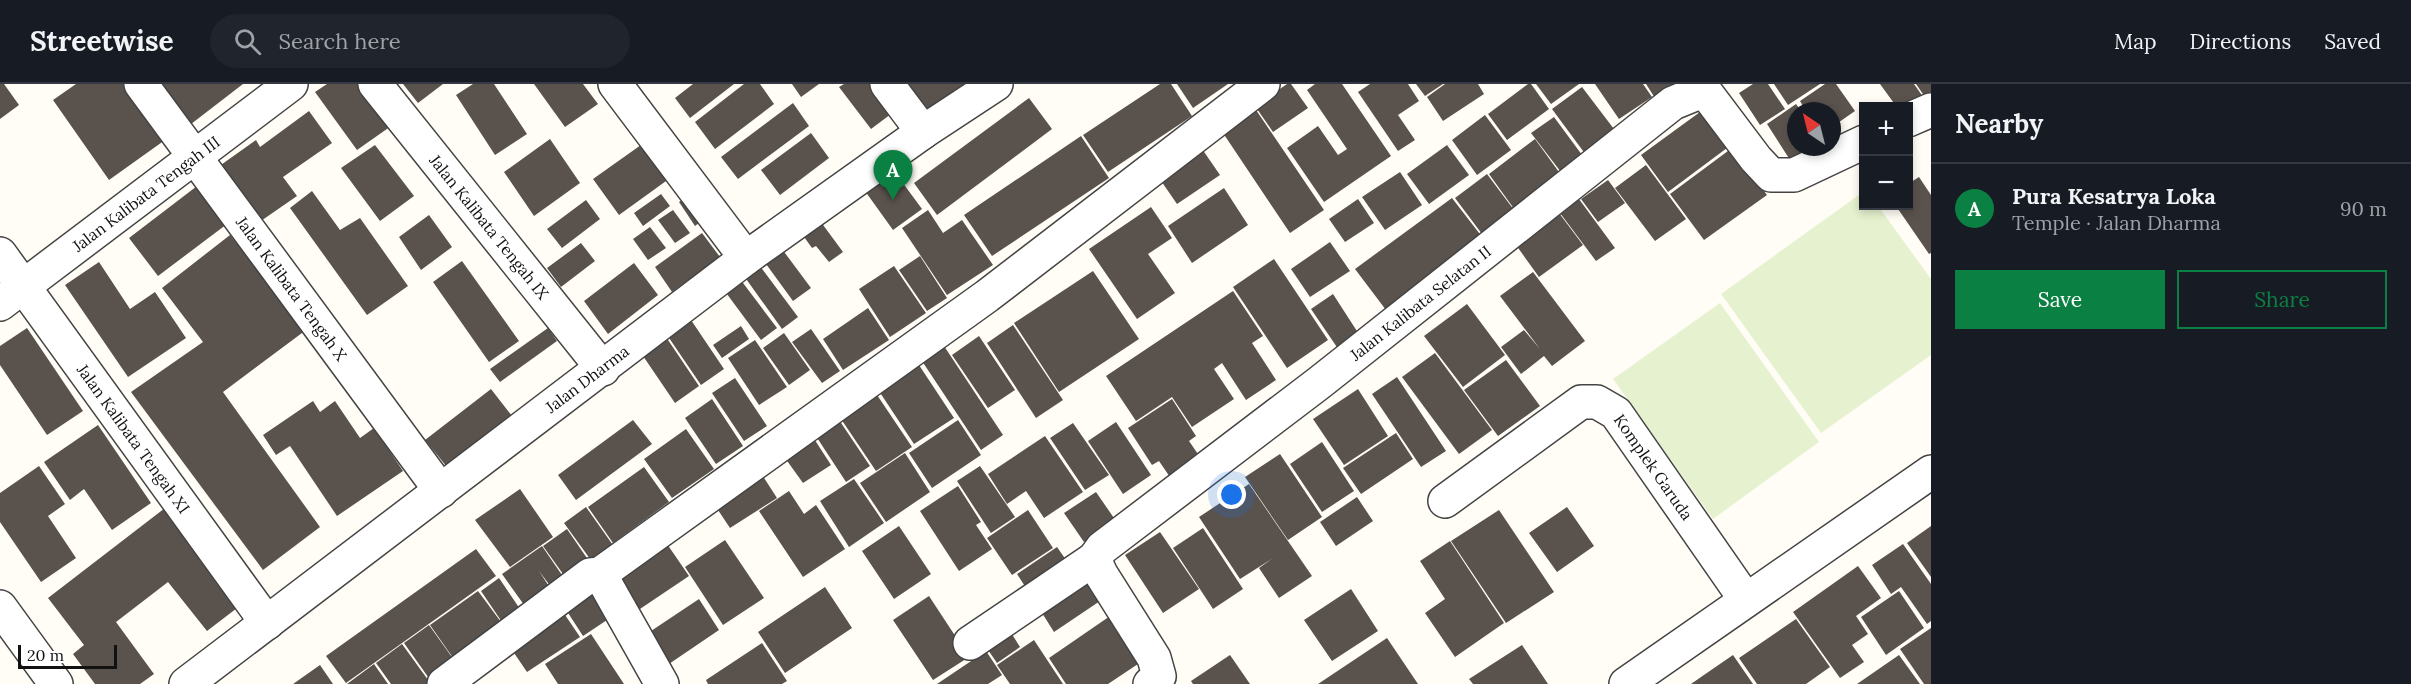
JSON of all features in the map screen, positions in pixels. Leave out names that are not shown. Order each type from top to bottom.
[{"type":"street","name":"Jalan Kalibata Tengah X","points":[[141,84],[441,491]]},
{"type":"street","name":"Jalan Kalibata Tengah III","points":[[12,295],[291,84]]},
{"type":"street","name":"Jalan Kalibata Tengah IX","points":[[375,84],[603,369]]},
{"type":"street","points":[[615,84],[746,258]]},
{"type":"street","points":[[887,84],[923,132]]},
{"type":"street","name":"Jalan Dharma","points":[[186,684],[746,258],[923,132],[996,84]]},
{"type":"street","points":[[444,684],[590,575],[600,574],[987,296],[1263,84]]},
{"type":"street","name":"Jalan Kalibata Selatan II","points":[[1094,559],[1102,548],[1319,383],[1673,104],[1695,94],[1707,94],[1756,159],[1771,175],[1794,175],[1859,144]]},
{"type":"street","points":[[1913,118],[1931,110]]},
{"type":"street","name":"Jalan Kalibata Tengah XI","points":[[0,254],[12,295],[267,623]]},
{"type":"street","name":"Komplek Garuda","points":[[1445,501],[1581,402],[1597,402],[1616,413],[1746,600]]},
{"type":"street","points":[[1626,684],[1931,472]]},
{"type":"street","points":[[970,643],[1094,559],[1154,658],[1159,676],[1150,684]]},
{"type":"street","points":[[600,574],[663,684]]},
{"type":"street","points":[[0,607],[56,684]]},
{"type":"green space","points":[[1859,195],[1859,210],[1881,210],[1931,279],[1931,355],[1821,433],[1721,294]]},
{"type":"green space","points":[[1720,303],[1819,442],[1713,519],[1613,379]]},
{"type":"building","points":[[0,84],[4,84],[19,105],[0,119]]},
{"type":"building","points":[[76,84],[124,84],[165,140],[109,180],[53,100]]},
{"type":"building","points":[[149,84],[243,84],[182,131]]},
{"type":"building","points":[[327,84],[366,84],[394,124],[357,150],[315,92]]},
{"type":"building","points":[[403,84],[443,84],[418,103]]},
{"type":"building","points":[[473,84],[494,84],[527,134],[495,155],[456,95]]},
{"type":"building","points":[[534,84],[583,84],[598,104],[565,127]]},
{"type":"building","points":[[693,84],[734,84],[690,118],[675,98]]},
{"type":"building","points":[[744,84],[760,84],[774,104],[715,149],[695,122]]},
{"type":"building","points":[[792,84],[819,84],[801,97]]},
{"type":"building","points":[[844,84],[881,84],[899,108],[871,129],[839,87]]},
{"type":"building","points":[[909,84],[976,84],[930,115]]},
{"type":"building","points":[[1160,84],[1171,84],[1192,116],[1108,172],[1083,135]]},
{"type":"building","points":[[1177,84],[1228,84],[1193,108]]},
{"type":"building","points":[[1287,84],[1291,84],[1308,108],[1273,132],[1255,106]]},
{"type":"building","points":[[1315,84],[1342,84],[1391,156],[1324,202],[1287,148],[1318,126],[1338,155],[1347,149],[1307,90]]},
{"type":"building","points":[[1370,84],[1408,84],[1419,101],[1398,115],[1415,140],[1398,151],[1358,92]]},
{"type":"building","points":[[1416,84],[1443,84],[1425,96]]},
{"type":"building","points":[[1445,84],[1478,84],[1484,94],[1443,121],[1427,97]]},
{"type":"building","points":[[1531,84],[1549,109],[1507,140],[1488,114]]},
{"type":"building","points":[[1536,84],[1579,84],[1551,104]]},
{"type":"building","points":[[1595,84],[1643,84],[1652,97],[1619,119]]},
{"type":"building","points":[[1646,84],[1676,84],[1655,98]]},
{"type":"building","points":[[1753,84],[1768,84],[1785,109],[1760,125],[1739,93]]},
{"type":"building","points":[[1774,84],[1820,84],[1793,102],[1787,104]]},
{"type":"building","points":[[1825,84],[1836,84],[1855,111],[1841,121],[1841,102],[1800,101]]},
{"type":"building","points":[[1880,84],[1914,84],[1926,101],[1913,105],[1913,102],[1893,102]]},
{"type":"building","points":[[1916,84],[1931,84],[1931,93],[1925,97]]},
{"type":"building","points":[[1582,87],[1617,133],[1586,155],[1552,109]]},
{"type":"building","points":[[1029,98],[1052,129],[937,215],[914,183]]},
{"type":"building","points":[[793,103],[809,126],[738,179],[721,157]]},
{"type":"building","points":[[1254,107],[1324,210],[1290,233],[1221,130]]},
{"type":"building","points":[[1787,110],[1787,155],[1767,124]]},
{"type":"building","points":[[309,111],[332,143],[283,177],[297,196],[258,223],[218,167],[256,140],[260,147]]},
{"type":"building","points":[[1700,112],[1727,148],[1668,192],[1641,155]]},
{"type":"building","points":[[1485,115],[1511,150],[1477,175],[1452,140]]},
{"type":"building","points":[[1554,117],[1585,159],[1564,176],[1531,133]]},
{"type":"building","points":[[811,133],[829,158],[780,195],[761,170]]},
{"type":"building","points":[[1081,136],[1109,178],[992,256],[964,215]]},
{"type":"building","points":[[550,139],[580,183],[534,216],[504,172]]},
{"type":"building","points":[[1535,139],[1564,179],[1517,213],[1489,174]]},
{"type":"building","points":[[648,140],[673,176],[619,215],[593,179]]},
{"type":"building","points":[[375,145],[414,196],[380,221],[341,168]]},
{"type":"building","points":[[1447,145],[1469,175],[1429,204],[1407,174]]},
{"type":"building","points":[[1200,146],[1220,175],[1177,204],[1157,175]]},
{"type":"building","points":[[1732,148],[1767,195],[1704,240],[1670,194]]},
{"type":"building","points":[[1788,156],[1802,156],[1792,163]]},
{"type":"building","points":[[1646,165],[1686,219],[1655,241],[1615,188]]},
{"type":"building","points":[[894,171],[922,209],[893,230],[865,191]]},
{"type":"building","points":[[1400,172],[1422,205],[1385,230],[1362,197]]},
{"type":"building","points":[[1487,174],[1520,218],[1488,242],[1455,198]]},
{"type":"building","points":[[1919,177],[1931,195],[1931,253],[1929,254],[1899,210],[1913,210],[1913,181]]},
{"type":"building","points":[[1608,180],[1625,203],[1598,222],[1581,199]]},
{"type":"building","points":[[201,183],[231,221],[158,276],[129,238]]},
{"type":"building","points":[[1224,188],[1248,225],[1192,263],[1168,226]]},
{"type":"building","points":[[312,191],[340,230],[360,218],[408,286],[367,315],[290,208]]},
{"type":"building","points":[[661,194],[670,206],[643,226],[634,213]]},
{"type":"building","points":[[691,194],[707,217],[695,226],[679,202]]},
{"type":"building","points":[[1576,195],[1615,248],[1596,261],[1557,209]]},
{"type":"building","points":[[1452,198],[1486,242],[1389,314],[1355,269]]},
{"type":"building","points":[[1358,199],[1374,223],[1345,242],[1329,219]]},
{"type":"building","points":[[586,200],[600,219],[562,248],[547,229]]},
{"type":"building","points":[[1151,207],[1172,238],[1148,254],[1175,293],[1137,319],[1089,249]]},
{"type":"building","points":[[673,210],[690,233],[675,243],[658,220]]},
{"type":"building","points":[[928,210],[943,233],[962,220],[993,265],[947,295],[902,228]]},
{"type":"building","points":[[1559,213],[1583,245],[1539,277],[1516,245]]},
{"type":"building","points":[[815,214],[843,252],[829,262],[816,246],[812,248],[797,227]]},
{"type":"building","points":[[429,215],[452,247],[421,270],[399,237]]},
{"type":"building","points":[[650,227],[666,248],[648,260],[633,239]]},
{"type":"building","points":[[702,233],[720,257],[672,292],[655,267]]},
{"type":"building","points":[[230,235],[306,330],[223,392],[320,527],[263,570],[131,392],[203,342],[162,288]]},
{"type":"building","points":[[1330,242],[1350,271],[1310,297],[1291,269]]},
{"type":"building","points":[[581,243],[595,261],[561,287],[547,268]]},
{"type":"building","points":[[779,245],[811,288],[793,301],[761,257]]},
{"type":"building","points":[[920,256],[947,298],[927,311],[899,270]]},
{"type":"building","points":[[754,258],[798,317],[782,329],[739,269]]},
{"type":"building","points":[[1274,259],[1328,340],[1287,368],[1233,287]]},
{"type":"building","points":[[462,261],[519,341],[489,362],[433,282]]},
{"type":"building","points":[[99,262],[130,309],[155,292],[186,338],[128,377],[65,285]]},
{"type":"building","points":[[634,263],[658,295],[608,334],[584,301]]},
{"type":"building","points":[[894,266],[926,313],[890,337],[859,289]]},
{"type":"building","points":[[1093,271],[1139,339],[1059,392],[1014,323]]},
{"type":"building","points":[[1533,272],[1585,341],[1552,366],[1544,356],[1521,374],[1501,347],[1524,330],[1540,349],[1500,296]]},
{"type":"building","points":[[737,275],[777,328],[761,340],[721,286]]},
{"type":"building","points":[[1233,291],[1263,336],[1252,343],[1276,380],[1246,400],[1222,363],[1214,369],[1234,399],[1192,427],[1172,397],[1136,421],[1106,376]]},
{"type":"building","points":[[1333,294],[1364,342],[1343,356],[1311,309]]},
{"type":"building","points":[[1467,304],[1505,355],[1463,387],[1424,336]]},
{"type":"building","points":[[868,308],[889,340],[843,370],[823,339]]},
{"type":"building","points":[[689,317],[724,369],[701,385],[665,332]]},
{"type":"building","points":[[1013,325],[1063,400],[1036,418],[987,343]]},
{"type":"building","points":[[741,326],[749,339],[722,358],[713,345]]},
{"type":"building","points":[[27,328],[83,411],[47,435],[0,365],[0,346]]},
{"type":"building","points":[[548,328],[557,341],[500,382],[490,369]]},
{"type":"building","points":[[811,329],[840,371],[822,383],[792,342]]},
{"type":"building","points":[[784,333],[810,370],[789,385],[763,348]]},
{"type":"building","points":[[979,336],[1015,390],[988,408],[952,355]]},
{"type":"building","points":[[666,337],[699,386],[675,403],[641,353]]},
{"type":"building","points":[[755,340],[787,387],[759,405],[728,358]]},
{"type":"building","points":[[942,343],[1003,435],[981,450],[920,358]]},
{"type":"building","points":[[1435,353],[1492,430],[1459,454],[1402,377]]},
{"type":"building","points":[[915,359],[954,418],[914,444],[875,385]]},
{"type":"building","points":[[1506,360],[1540,406],[1498,436],[1464,390]]},
{"type":"building","points":[[1397,377],[1446,451],[1421,467],[1372,394]]},
{"type":"building","points":[[735,378],[767,426],[744,441],[712,393]]},
{"type":"building","points":[[871,386],[912,447],[876,471],[835,410]]},
{"type":"building","points":[[491,389],[512,416],[447,467],[425,440]]},
{"type":"building","points":[[1358,389],[1388,436],[1344,465],[1313,419]]},
{"type":"building","points":[[712,399],[743,446],[716,464],[685,418]]},
{"type":"building","points":[[1172,399],[1196,436],[1189,441],[1202,460],[1172,480],[1159,461],[1152,465],[1128,428]]},
{"type":"building","points":[[313,401],[320,412],[335,401],[360,438],[374,428],[403,471],[337,516],[290,446],[276,455],[263,435]]},
{"type":"building","points":[[833,411],[870,466],[846,482],[810,427]]},
{"type":"building","points":[[633,420],[652,444],[576,500],[558,475]]},
{"type":"building","points":[[958,420],[981,455],[932,488],[909,453]]},
{"type":"building","points":[[1116,422],[1151,475],[1123,494],[1088,441]]},
{"type":"building","points":[[1073,423],[1109,475],[1085,490],[1050,438]]},
{"type":"building","points":[[98,425],[151,503],[112,530],[84,489],[70,500],[44,462]]},
{"type":"building","points":[[686,429],[714,469],[672,498],[644,459]]},
{"type":"building","points":[[809,431],[831,465],[803,483],[780,451]]},
{"type":"building","points":[[1396,433],[1413,459],[1361,494],[1343,468]]},
{"type":"building","points":[[1045,436],[1083,492],[1044,518],[1026,491],[1007,504],[988,474]]},
{"type":"building","points":[[1322,442],[1354,491],[1322,512],[1290,464]]},
{"type":"building","points":[[905,453],[930,492],[886,522],[860,483]]},
{"type":"building","points":[[1280,454],[1322,517],[1288,540],[1245,477]]},
{"type":"building","points":[[39,466],[65,504],[48,516],[76,558],[41,582],[0,522],[0,493]]},
{"type":"building","points":[[980,466],[1015,517],[991,533],[957,481]]},
{"type":"building","points":[[644,467],[669,502],[613,543],[588,507]]},
{"type":"building","points":[[759,470],[777,498],[730,528],[712,501]]},
{"type":"building","points":[[854,479],[884,523],[849,547],[820,501]]},
{"type":"building","points":[[1249,484],[1312,576],[1279,598],[1259,568],[1273,558],[1240,579],[1199,517]]},
{"type":"building","points":[[958,486],[981,522],[976,525],[992,549],[959,571],[920,511]]},
{"type":"building","points":[[520,489],[553,537],[510,567],[475,520]]},
{"type":"building","points":[[789,491],[804,514],[816,505],[845,549],[803,577],[759,511]]},
{"type":"building","points":[[1096,492],[1116,521],[1084,542],[1064,513]]},
{"type":"building","points":[[1357,497],[1373,521],[1336,546],[1320,522]]},
{"type":"building","points":[[586,507],[615,548],[593,563],[564,523]]},
{"type":"building","points":[[1567,507],[1594,546],[1557,572],[1529,533]]},
{"type":"building","points":[[165,508],[241,605],[207,631],[168,582],[116,622],[154,674],[140,684],[95,684],[73,654],[84,645],[48,598]]},
{"type":"building","points":[[1028,510],[1053,548],[1012,575],[987,538]]},
{"type":"building","points":[[1499,510],[1554,592],[1506,623],[1451,541]]},
{"type":"building","points":[[899,526],[931,574],[894,599],[862,551]]},
{"type":"building","points":[[1931,526],[1931,577],[1907,543]]},
{"type":"building","points":[[1203,528],[1243,589],[1213,609],[1173,548]]},
{"type":"building","points":[[567,529],[591,564],[568,581],[543,546]]},
{"type":"building","points":[[1160,532],[1199,589],[1163,613],[1125,555]]},
{"type":"building","points":[[725,540],[764,598],[723,625],[685,567]]},
{"type":"building","points":[[665,541],[689,576],[634,613],[610,577]]},
{"type":"building","points":[[1450,541],[1504,623],[1455,657],[1425,613],[1445,599],[1420,561]]},
{"type":"building","points":[[1903,544],[1931,584],[1931,621],[1927,624],[1901,587],[1891,594],[1872,565]]},
{"type":"building","points":[[542,546],[564,578],[551,587],[539,571],[552,591],[527,609],[502,574]]},
{"type":"building","points":[[1057,547],[1071,567],[1030,594],[1017,574]]},
{"type":"building","points":[[476,549],[496,576],[346,683],[326,656]]},
{"type":"building","points":[[1858,566],[1881,598],[1856,616],[1868,634],[1852,645],[1864,662],[1840,678],[1793,612]]},
{"type":"building","points":[[1082,574],[1100,601],[1054,632],[1037,605]]},
{"type":"building","points":[[499,578],[524,615],[506,628],[481,591]]},
{"type":"building","points":[[594,580],[616,614],[583,636],[561,602]]},
{"type":"building","points":[[825,587],[852,628],[785,673],[758,632]]},
{"type":"building","points":[[1351,589],[1378,631],[1332,661],[1304,620]]},
{"type":"building","points":[[478,591],[507,630],[458,665],[430,625]]},
{"type":"building","points":[[1899,591],[1924,628],[1886,655],[1861,617]]},
{"type":"building","points":[[929,596],[969,657],[933,680],[893,620]]},
{"type":"building","points":[[699,599],[719,630],[663,668],[642,637]]},
{"type":"building","points":[[559,606],[580,637],[527,672],[506,641]]},
{"type":"building","points":[[1113,614],[1144,660],[1108,684],[1066,684],[1049,658]]},
{"type":"building","points":[[1796,619],[1830,667],[1806,684],[1757,684],[1739,658]]},
{"type":"building","points":[[429,625],[459,667],[433,684],[404,643]]},
{"type":"building","points":[[1008,628],[1020,647],[997,663],[984,644]]},
{"type":"building","points":[[1931,628],[1931,684],[1924,684],[1900,649]]},
{"type":"building","points":[[591,634],[624,684],[558,684],[545,664]]},
{"type":"building","points":[[1387,638],[1418,684],[1318,684]]},
{"type":"building","points":[[1034,640],[1063,684],[1010,684],[997,665]]},
{"type":"building","points":[[762,643],[787,681],[782,684],[708,684],[706,680]]},
{"type":"building","points":[[402,644],[431,684],[391,684],[376,663]]},
{"type":"building","points":[[1522,645],[1548,684],[1473,684],[1469,679]]},
{"type":"building","points":[[986,651],[1002,675],[988,684],[937,684]]},
{"type":"building","points":[[1230,655],[1250,684],[1193,684],[1191,681]]},
{"type":"building","points":[[1733,655],[1753,684],[1691,684],[1701,677]]},
{"type":"building","points":[[1899,655],[1920,684],[1857,684]]},
{"type":"building","points":[[374,664],[388,684],[347,684]]},
{"type":"building","points":[[320,665],[333,684],[293,684]]},
{"type":"place","name":"Pura Kesatrya Loka","points":[[893,200]]}]
